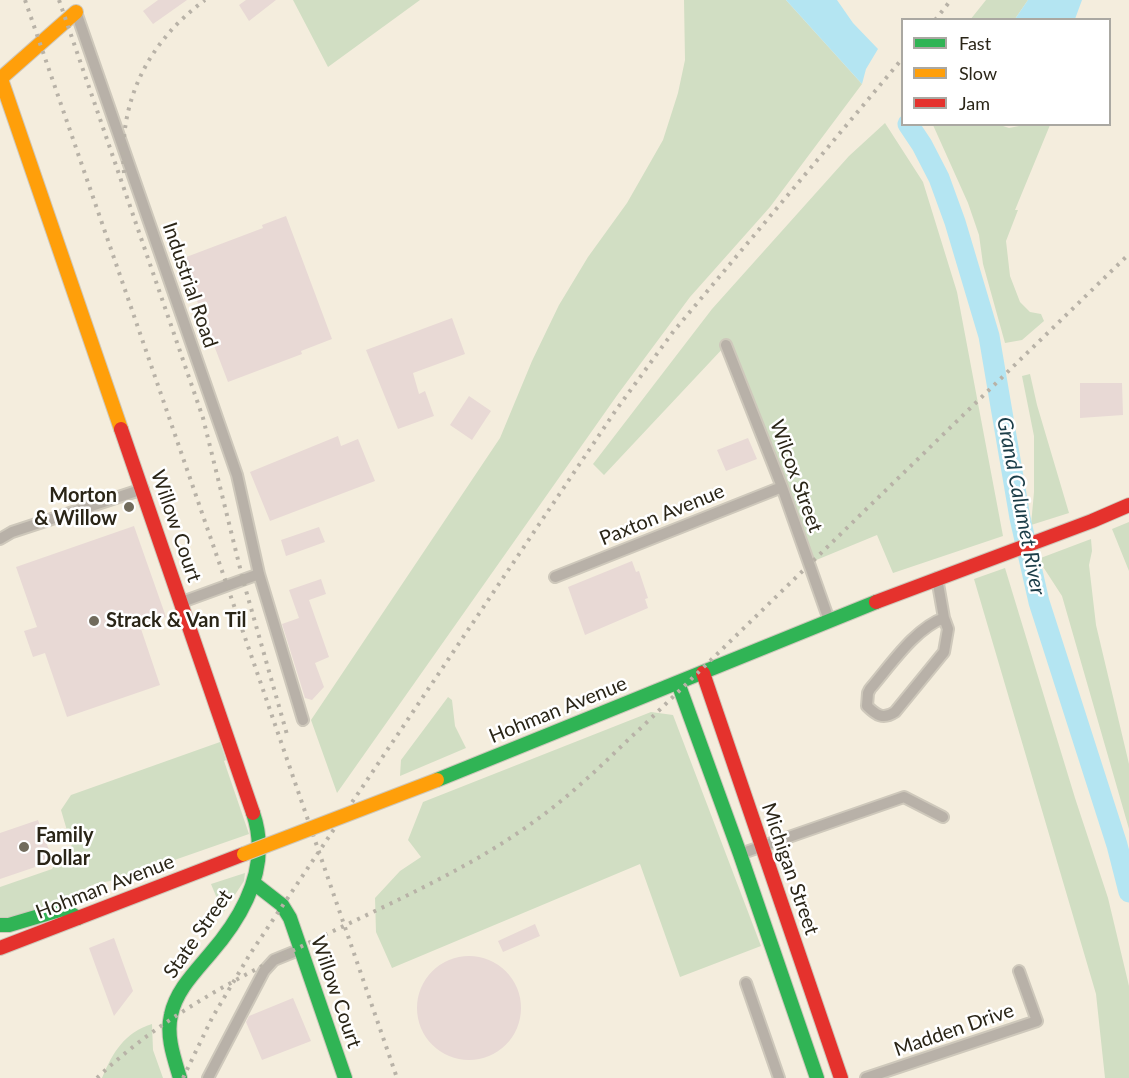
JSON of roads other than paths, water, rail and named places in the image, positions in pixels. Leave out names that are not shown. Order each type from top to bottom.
[{"type":"main road","points":[[0,78],[76,12]]},
{"type":"main road","name":"Willow Court","points":[[0,78],[258,827],[260,855],[255,884],[270,894],[286,910],[345,1078]]},
{"type":"main road","name":"Hohman Avenue","points":[[0,948],[437,780],[829,620],[1056,535],[1129,505]]},
{"type":"main road","name":"Michigan Street","points":[[703,673],[841,1078]]},
{"type":"main road","points":[[678,683],[817,1078]]},
{"type":"main road","name":"State Street","points":[[180,1078],[172,1051],[170,1018],[176,1000],[188,978],[218,944],[255,884]]},
{"type":"main road","points":[[0,925],[9,925],[63,909],[78,918]]},
{"type":"street","name":"Industrial Road","points":[[76,12],[237,475],[259,574],[303,720]]},
{"type":"street","name":"Wilcox Street","points":[[726,345],[782,487],[829,620]]},
{"type":"street","name":"Paxton Avenue","points":[[555,577],[782,487]]},
{"type":"street","points":[[0,539],[12,532],[142,489]]},
{"type":"street","points":[[182,602],[259,574]]},
{"type":"street","points":[[937,578],[948,628],[947,643],[939,660],[895,712],[890,716],[880,717],[874,713],[867,706],[870,689],[919,633],[944,618]]},
{"type":"street","points":[[740,854],[904,797],[943,817]]},
{"type":"street","points":[[208,1078],[264,971],[274,960],[301,949]]},
{"type":"street","name":"Madden Drive","points":[[866,1078],[1037,1021],[1019,971]]},
{"type":"street","points":[[746,983],[779,1078]]},
{"type":"water","points":[[786,0],[837,0],[853,23],[878,49],[866,69],[862,84]]},
{"type":"water","points":[[1028,0],[1082,0],[1075,18],[1016,18]]},
{"type":"waterway","name":"Grand Calumet River","points":[[909,126],[939,178],[955,222],[989,336],[1020,518],[1039,602],[1117,845],[1129,892]]},
{"type":"railway","points":[[25,0],[397,1078]]},
{"type":"railway","points":[[59,0],[203,418],[243,580],[288,738]]},
{"type":"railway","points":[[124,173],[123,147],[126,122],[141,75],[167,35],[205,0]]},
{"type":"railway","points":[[937,18],[951,0]]},
{"type":"railway","points":[[183,1078],[212,1018],[250,954],[616,410],[673,332],[901,60]]},
{"type":"railway","points":[[97,1078],[138,1043],[182,1012],[228,984],[469,863],[514,835],[557,804],[643,726],[1129,254]]},
{"type":"place","name":"Morton & Willow","points":[[129,507]]},
{"type":"place","name":"Strack & Van Til","points":[[94,621]]},
{"type":"place","name":"Family Dollar","points":[[24,847]]}]
